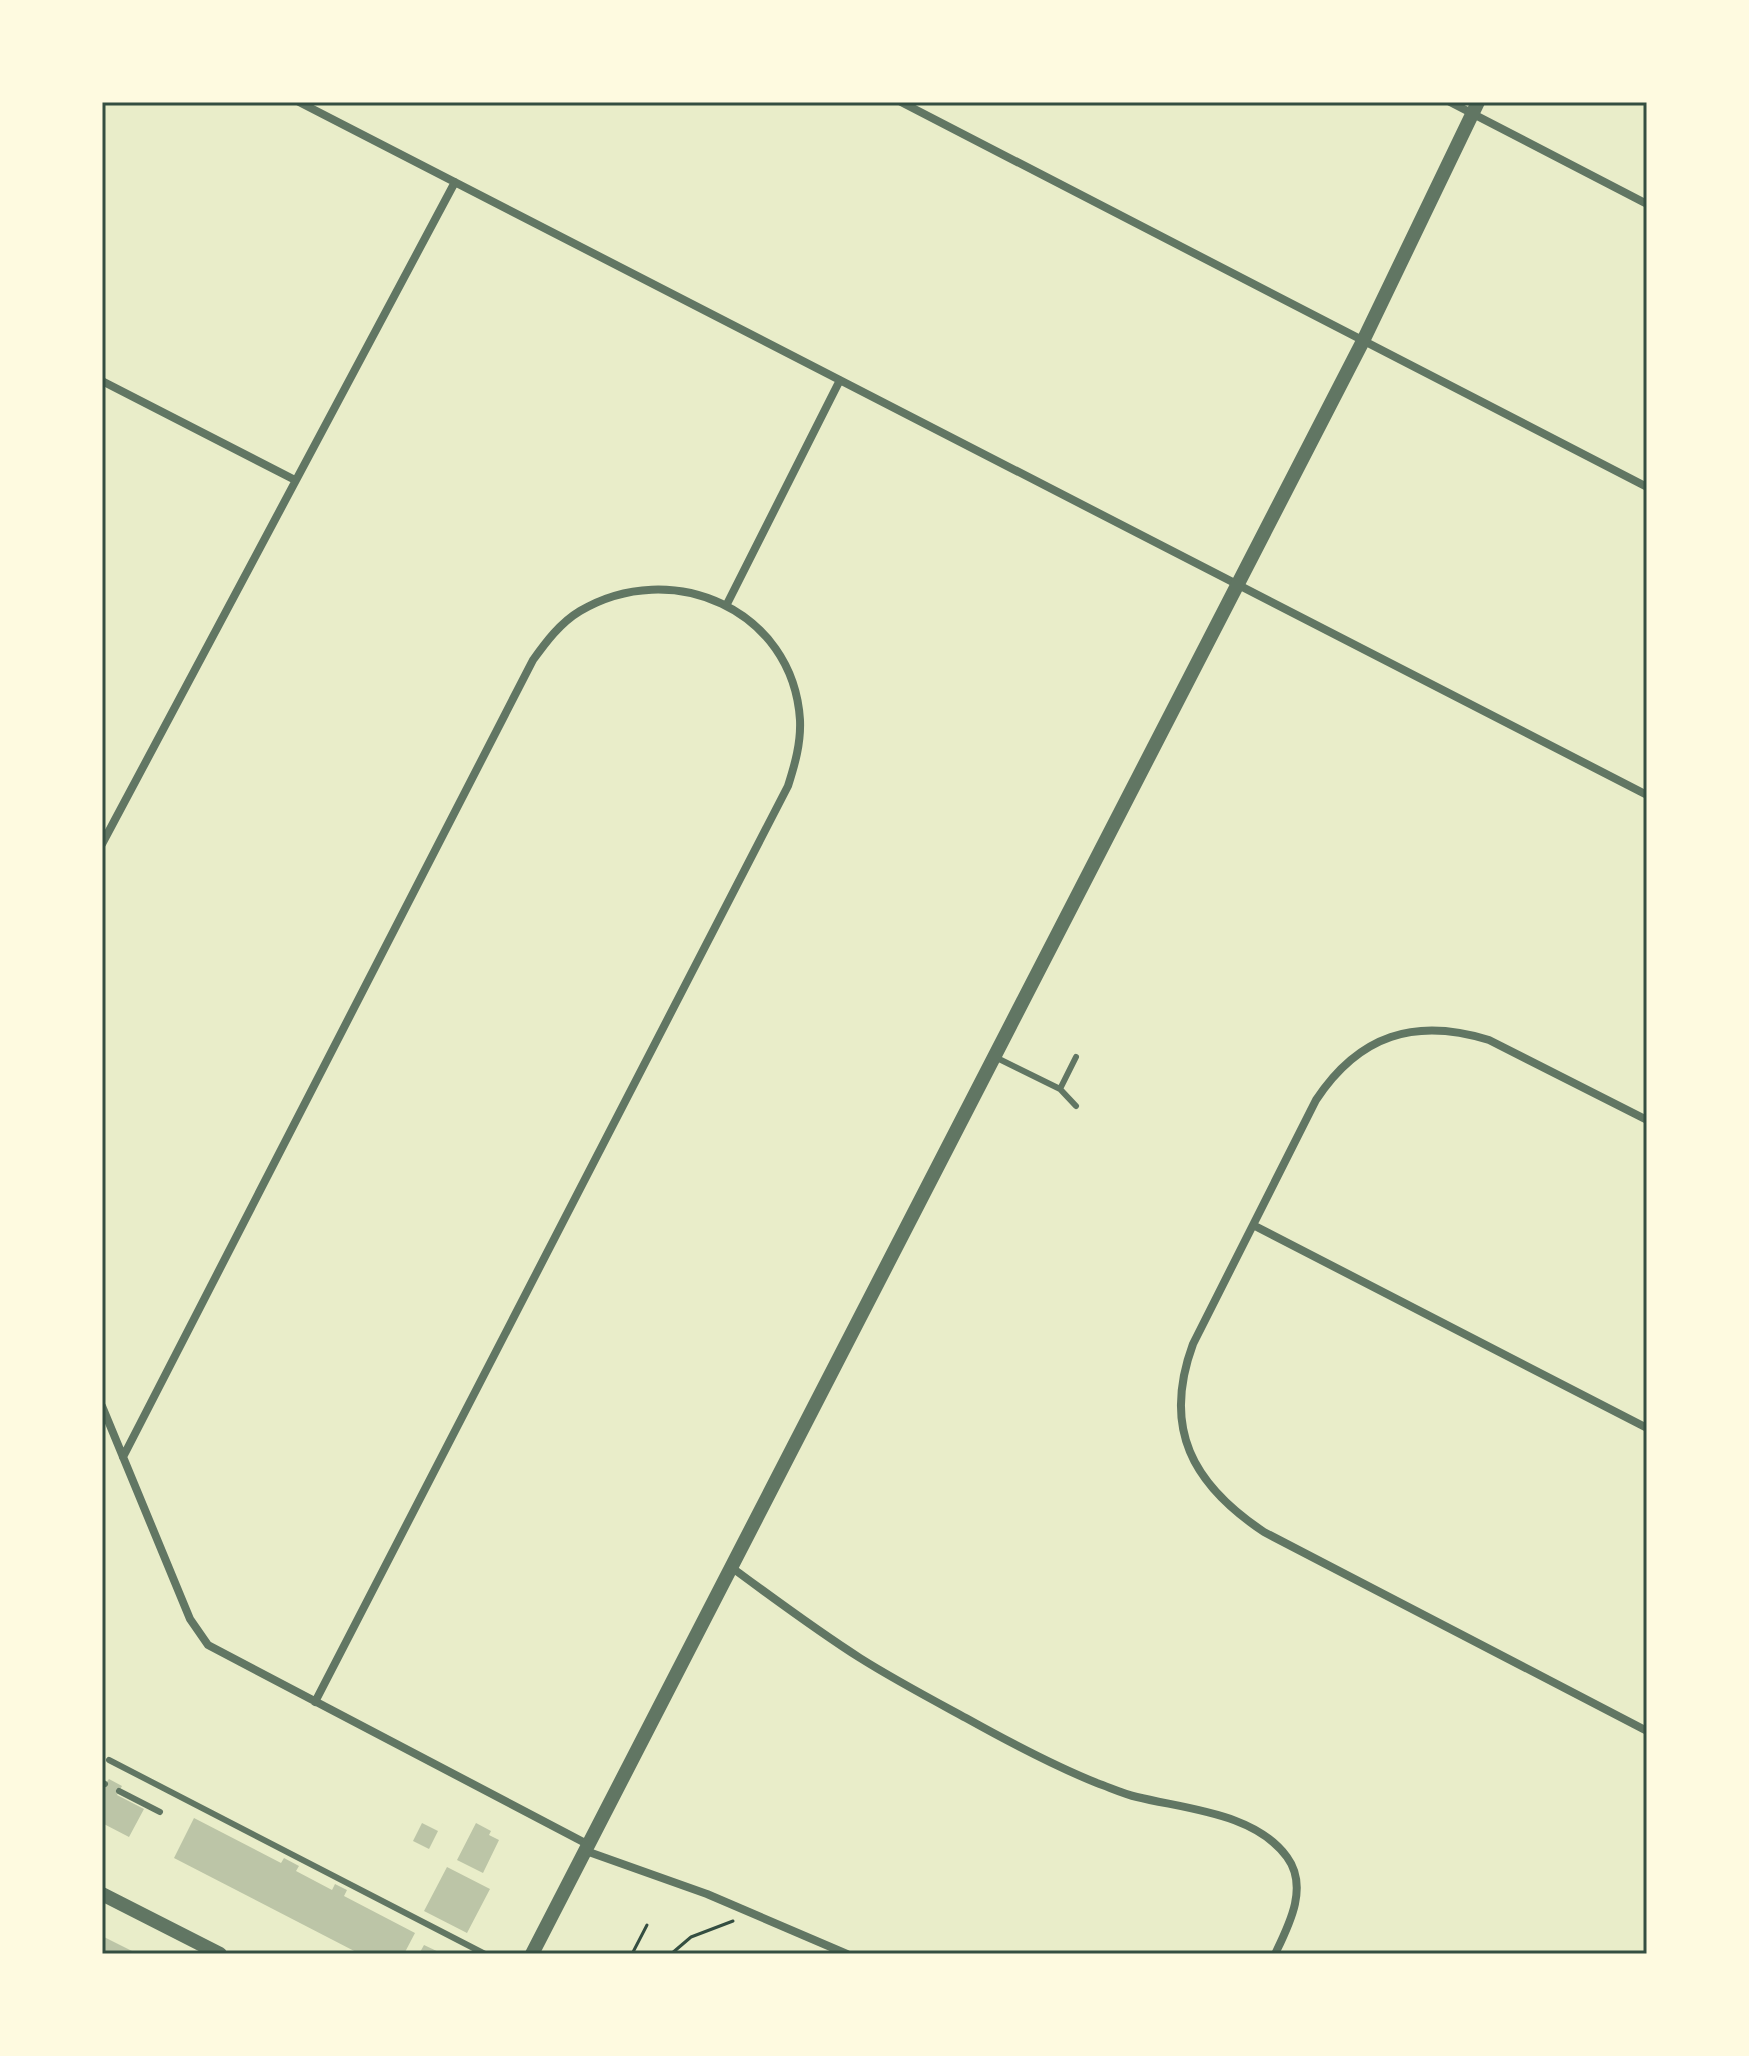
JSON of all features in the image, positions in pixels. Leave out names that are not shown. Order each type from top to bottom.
[{"type":"street","points":[[299,102],[1647,795]]},
{"type":"street","points":[[901,102],[1647,487]]},
{"type":"street","points":[[1450,102],[1475,108],[1647,204]]},
{"type":"street","points":[[532,1954],[1363,341],[1475,108]]},
{"type":"street","points":[[102,844],[455,182]]},
{"type":"street","points":[[727,604],[840,380]]},
{"type":"street","points":[[102,381],[295,480]]},
{"type":"street","points":[[123,1457],[533,660],[548,639],[578,612],[602,599],[628,592],[680,590],[727,604],[762,633],[777,653],[796,696],[800,743],[788,786],[315,1702]]},
{"type":"street","points":[[1647,1120],[1489,1040],[1466,1033],[1417,1031],[1392,1036],[1360,1052],[1331,1078],[1316,1100],[1193,1344],[1183,1372],[1180,1408],[1187,1447],[1202,1474],[1221,1498],[1264,1532],[1647,1731]]},
{"type":"street","points":[[1253,1225],[1647,1428]]},
{"type":"street","points":[[102,1406],[190,1619],[199,1635],[217,1651],[587,1848],[707,1894],[847,1954]]},
{"type":"street","points":[[731,1567],[861,1658],[1029,1753],[1134,1796],[1228,1819],[1266,1837],[1288,1858],[1294,1870],[1297,1896],[1290,1924],[1275,1954]]},
{"type":"street","points":[[102,1894],[220,1954]]},
{"type":"lane","points":[[994,1056],[1060,1089],[1076,1106]]},
{"type":"lane","points":[[1060,1089],[1076,1057]]},
{"type":"lane","points":[[109,1760],[485,1954]]},
{"type":"lane","points":[[119,1791],[160,1812]]},
{"type":"path","points":[[671,1954],[691,1937],[733,1921]]},
{"type":"path","points":[[632,1954],[647,1925]]},
{"type":"building","points":[[109,1779],[122,1786],[117,1795],[144,1809],[129,1837],[102,1823],[102,1787]]},
{"type":"building","points":[[194,1818],[281,1863],[284,1858],[299,1866],[296,1871],[332,1890],[335,1884],[347,1890],[344,1896],[415,1933],[404,1954],[360,1954],[174,1858]]},
{"type":"building","points":[[422,1823],[438,1831],[429,1849],[413,1841]]},
{"type":"building","points":[[476,1823],[491,1831],[489,1835],[499,1840],[483,1873],[457,1860]]},
{"type":"building","points":[[447,1867],[490,1889],[467,1933],[424,1911]]},
{"type":"building","points":[[104,1937],[138,1954],[102,1954]]},
{"type":"building","points":[[424,1945],[443,1954],[419,1954]]}]
